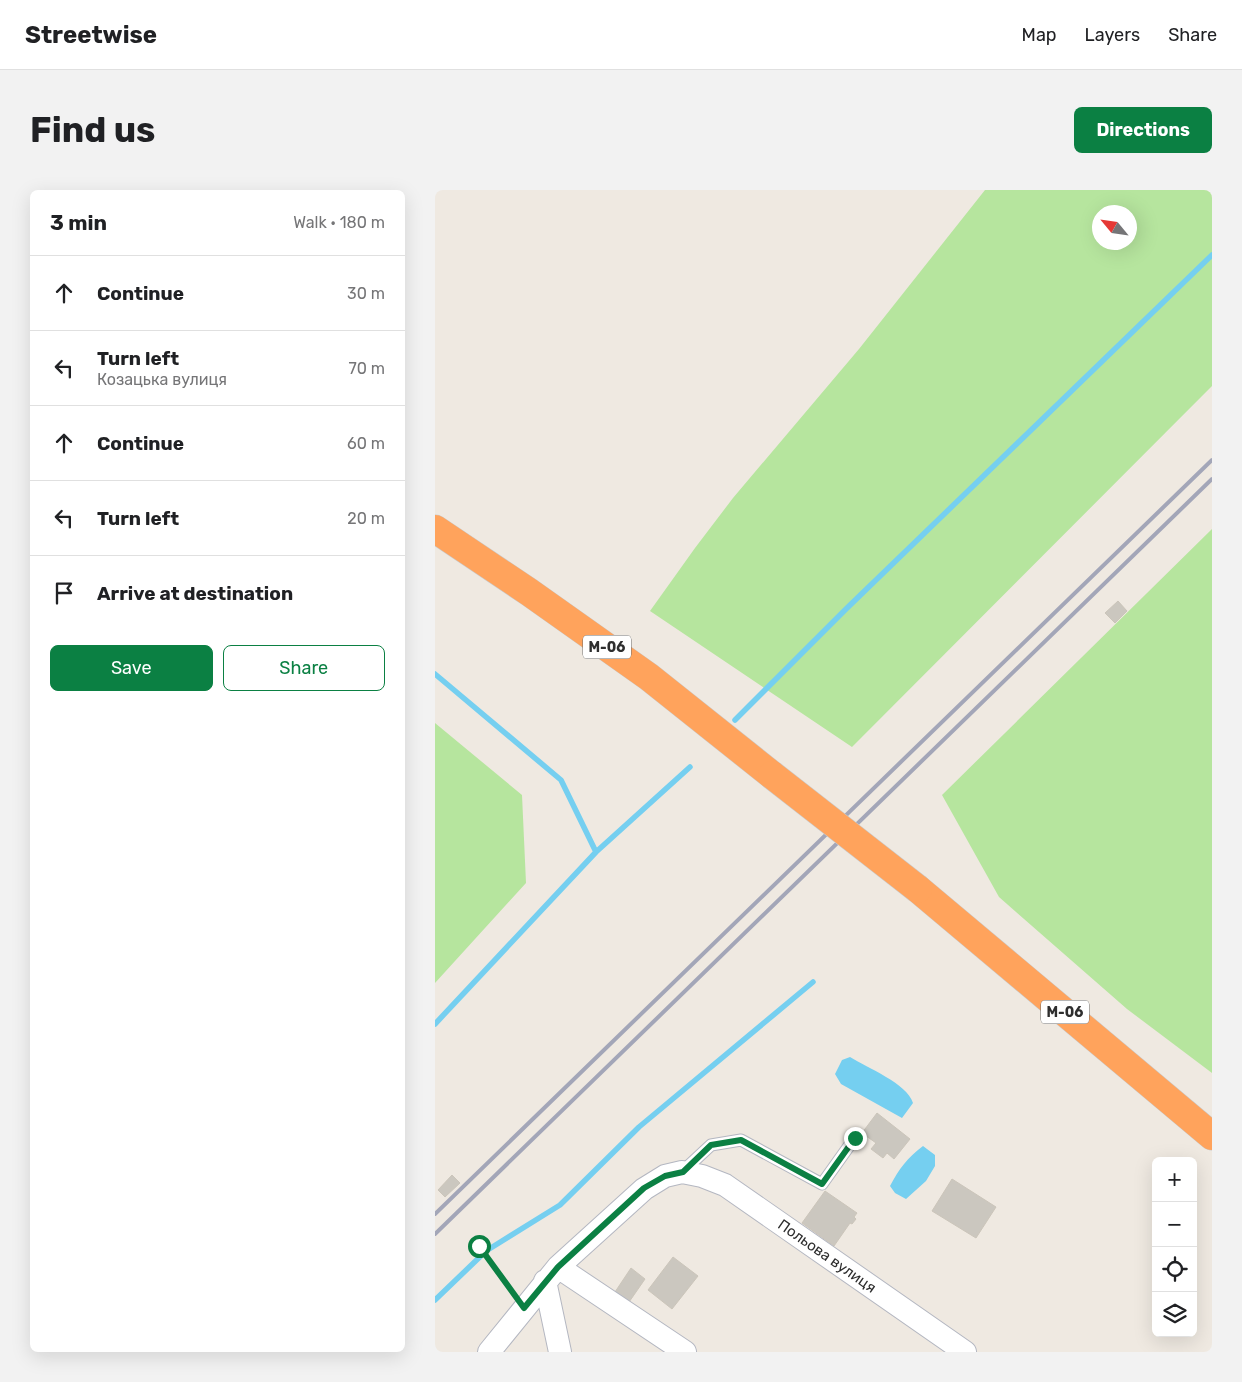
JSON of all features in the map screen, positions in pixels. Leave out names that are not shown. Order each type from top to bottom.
[{"type":"highway","name":"М-06","points":[[435,529],[529,592],[649,677],[918,889],[1212,1136]]},
{"type":"street","points":[[489,1352],[552,1274],[644,1188],[665,1176],[683,1172]]},
{"type":"street","name":"Польова вулиця","points":[[683,1172],[702,1176],[725,1185],[965,1352]]},
{"type":"street","points":[[552,1274],[560,1352]]},
{"type":"street","points":[[552,1274],[685,1352]]},
{"type":"lane","points":[[683,1172],[711,1145],[741,1140],[822,1184],[855,1138]]},
{"type":"path","points":[[479,1246],[524,1308]]},
{"type":"green space","points":[[985,190],[1212,190],[1212,386],[852,747],[650,611],[733,498],[859,349]]},
{"type":"green space","points":[[1212,529],[1212,1073],[1127,1009],[999,897],[942,795]]},
{"type":"green space","points":[[435,723],[522,795],[526,883],[435,983]]},
{"type":"water","points":[[850,1057],[886,1077],[903,1089],[909,1096],[913,1103],[902,1118],[841,1084],[835,1074],[842,1060]]},
{"type":"water","points":[[923,1146],[935,1155],[935,1166],[926,1181],[906,1199],[895,1193],[890,1186],[904,1164]]},
{"type":"building","points":[[1118,601],[1127,611],[1115,623],[1105,613]]},
{"type":"building","points":[[877,1113],[910,1139],[894,1159],[887,1153],[883,1158],[871,1149],[876,1143],[862,1133]]},
{"type":"building","points":[[452,1175],[460,1183],[445,1197],[438,1190]]},
{"type":"building","points":[[952,1179],[996,1207],[976,1238],[932,1211]]},
{"type":"building","points":[[825,1191],[857,1213],[854,1217],[856,1219],[852,1224],[850,1223],[834,1246],[802,1223]]},
{"type":"building","points":[[673,1257],[698,1276],[672,1309],[648,1290]]},
{"type":"building","points":[[631,1268],[645,1279],[627,1305],[613,1295]]},
{"type":"waterway","points":[[735,720],[846,609],[1212,255]]},
{"type":"waterway","points":[[435,674],[561,780],[596,852]]},
{"type":"waterway","points":[[435,1024],[596,852],[690,767]]},
{"type":"waterway","points":[[435,1300],[486,1251],[560,1205],[639,1127],[813,982]]},
{"type":"railway","points":[[435,1214],[1212,460]]},
{"type":"railway","points":[[435,1234],[1212,479]]},
{"type":"route","points":[[479,1246],[524,1308],[558,1267],[644,1188],[665,1176],[683,1172],[711,1145],[741,1140],[822,1184],[855,1138]]}]
